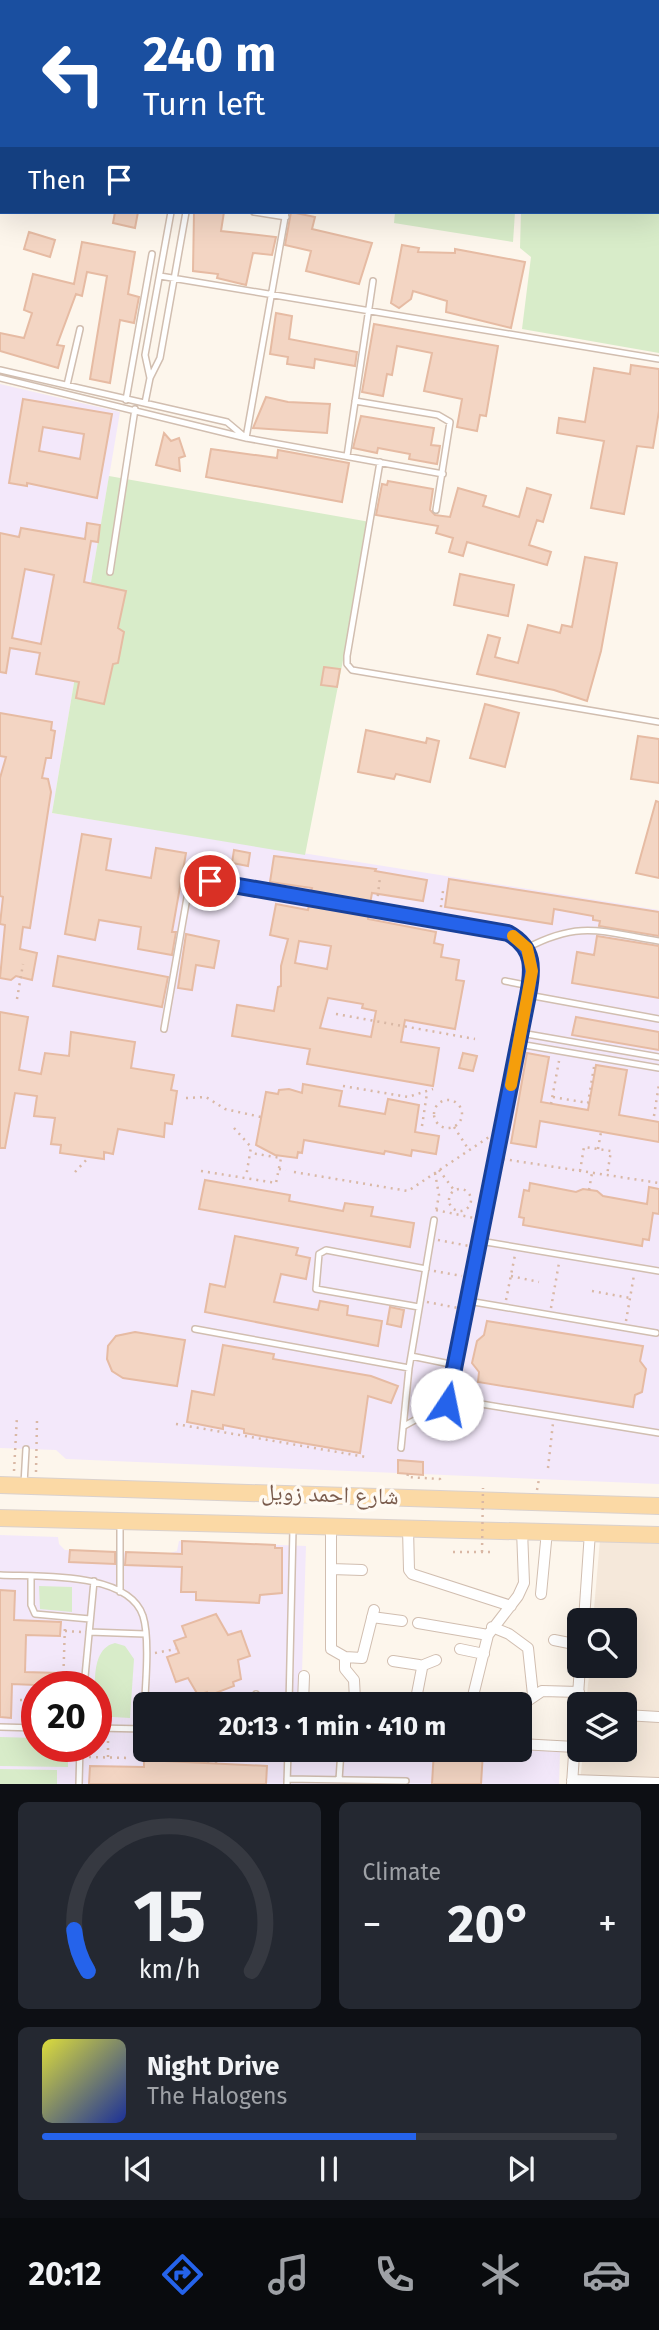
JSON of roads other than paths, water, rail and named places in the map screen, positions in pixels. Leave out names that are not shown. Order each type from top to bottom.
[{"type":"main road","name":"شارع احمد زويل","points":[[18,1485],[659,1506]]},
{"type":"main road","name":"شارع احمد زويل","points":[[0,1518],[659,1535]]},
{"type":"street","points":[[331,1525],[331,1649],[345,1657],[362,1658],[373,1613],[402,1622]]},
{"type":"street","points":[[408,1528],[409,1570],[412,1574],[511,1606]]},
{"type":"street","points":[[474,1692],[490,1631],[511,1606],[524,1583],[522,1530]]},
{"type":"street","points":[[541,1594],[547,1531]]},
{"type":"street","points":[[585,1608],[590,1532]]},
{"type":"street","points":[[331,1569],[362,1570]]},
{"type":"street","points":[[418,1623],[509,1634],[528,1648],[533,1695],[542,1691],[579,1692],[580,1678]]},
{"type":"street","points":[[554,1640],[567,1643]]},
{"type":"street","points":[[460,1649],[484,1654]]},
{"type":"street","points":[[345,1657],[346,1673],[355,1680],[354,1692]]},
{"type":"street","points":[[401,1659],[421,1666],[436,1660]]},
{"type":"street","points":[[418,1692],[422,1676],[421,1666]]},
{"type":"street","points":[[303,1692],[304,1676]]},
{"type":"street","points":[[637,1716],[659,1717]]},
{"type":"street","points":[[532,1745],[567,1747]]},
{"type":"street","points":[[574,1762],[572,1782],[659,1783]]},
{"type":"lane","points":[[150,378],[145,355],[171,214]]},
{"type":"lane","points":[[145,403],[150,378],[160,358],[186,214]]},
{"type":"lane","points":[[246,438],[286,214]]},
{"type":"lane","points":[[124,407],[152,254]]},
{"type":"lane","points":[[160,276],[659,359]]},
{"type":"lane","points":[[347,456],[373,281]]},
{"type":"lane","points":[[67,385],[79,329]]},
{"type":"lane","points":[[0,370],[227,422],[246,438]]},
{"type":"lane","points":[[0,378],[246,438],[443,474]]},
{"type":"lane","points":[[355,401],[445,417],[451,430],[436,510]]},
{"type":"lane","points":[[110,572],[135,409]]},
{"type":"lane","points":[[380,462],[347,656],[352,670],[659,722]]},
{"type":"lane","points":[[164,1029],[187,900],[193,885],[210,881],[508,933],[527,948],[531,959],[530,986],[447,1404]]},
{"type":"lane","points":[[527,948],[557,933],[572,930],[659,941]]},
{"type":"lane","points":[[505,981],[530,986]]},
{"type":"lane","points":[[528,995],[659,1019]]},
{"type":"lane","points":[[521,1033],[659,1057]]},
{"type":"lane","points":[[519,1044],[659,1068]]},
{"type":"lane","points":[[401,1448],[409,1368],[434,1220]]},
{"type":"lane","points":[[479,1244],[516,1247],[659,1271]]},
{"type":"lane","points":[[420,1304],[315,1288],[319,1254],[326,1250],[426,1269]]},
{"type":"lane","points":[[468,1301],[656,1333]]},
{"type":"lane","points":[[195,1329],[409,1368]]},
{"type":"lane","points":[[411,1356],[454,1365]]},
{"type":"lane","points":[[404,1426],[447,1404],[480,1403],[659,1433]]},
{"type":"lane","points":[[18,1485],[26,1449]]},
{"type":"lane","points":[[120,1521],[120,1592]]},
{"type":"lane","points":[[289,1692],[293,1524]]},
{"type":"lane","points":[[0,1575],[94,1581],[120,1592],[139,1609],[145,1634],[144,1692]]},
{"type":"lane","points":[[31,1576],[32,1610],[40,1616],[90,1619]]},
{"type":"lane","points":[[85,1671],[94,1581]]},
{"type":"lane","points":[[89,1632],[145,1634]]},
{"type":"lane","points":[[0,1727],[21,1728]]},
{"type":"lane","points":[[112,1728],[133,1729]]},
{"type":"lane","points":[[79,1784],[80,1762]]},
{"type":"lane","points":[[288,1762],[287,1781],[406,1781]]},
{"type":"lane","points":[[339,1780],[340,1762]]}]
